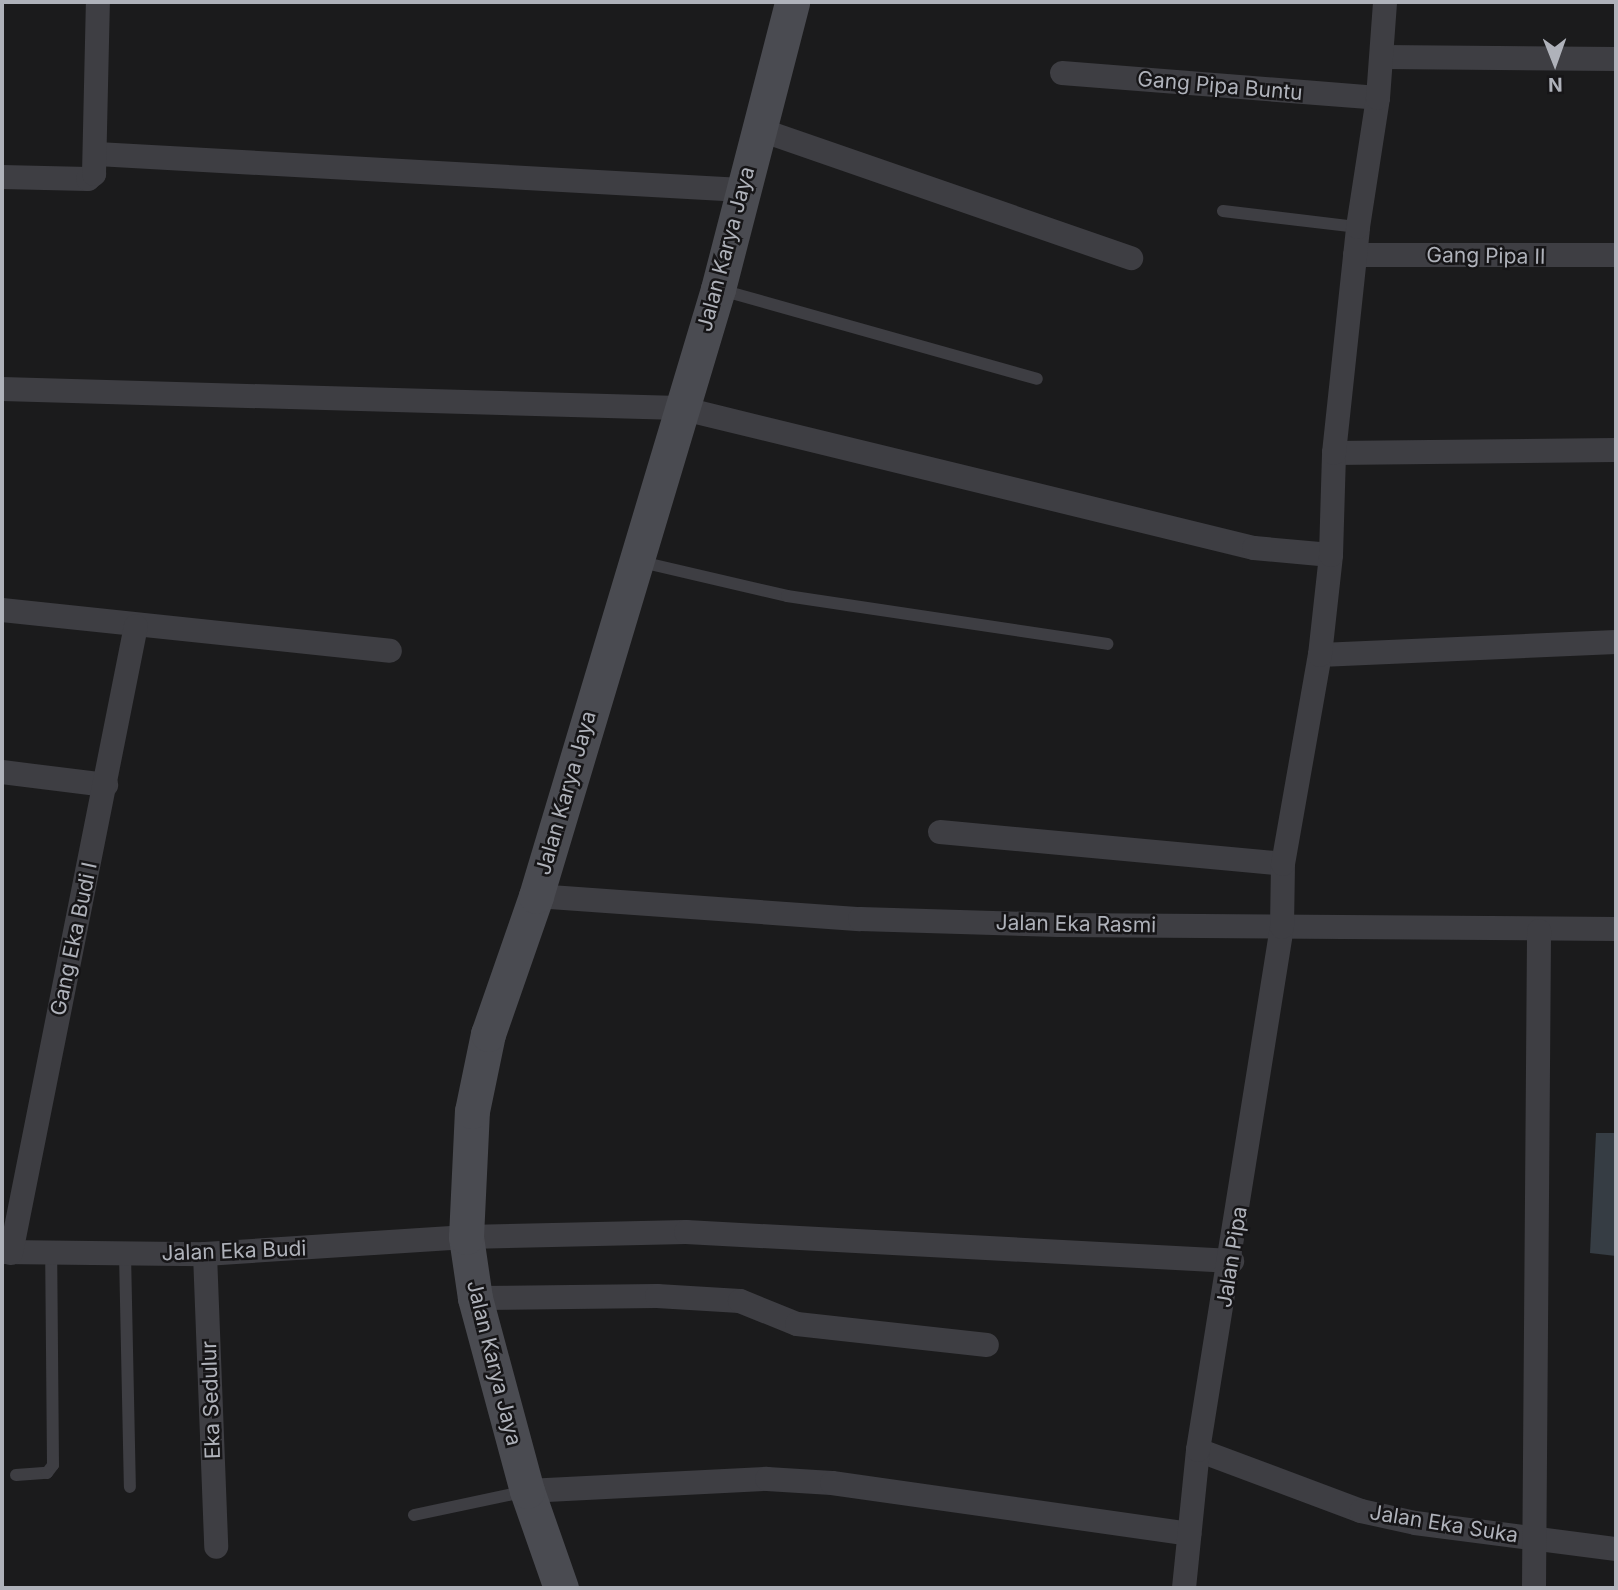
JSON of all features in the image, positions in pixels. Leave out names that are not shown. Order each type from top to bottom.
[{"type":"main road","name":"Jalan Karya Jaya","points":[[561,1588],[527,1491],[475,1298],[466,1237],[472,1111],[488,1034],[536,896],[634,560],[718,289],[792,2]]},
{"type":"street","points":[[2,177],[88,179],[97,168],[98,2]]},
{"type":"street","name":"Jalan Pipa","points":[[1184,1588],[1198,1450],[1232,1261],[1282,927],[1283,864],[1320,656],[1331,555],[1334,453],[1358,227],[1378,98],[1385,2]]},
{"type":"street","points":[[1382,57],[1616,59]]},
{"type":"street","name":"Gang Pipa Buntu","points":[[1062,73],[1378,98]]},
{"type":"street","points":[[758,129],[1131,258]]},
{"type":"street","points":[[97,154],[742,190]]},
{"type":"street","name":"Gang Pipa II","points":[[1355,255],[1616,255]]},
{"type":"street","points":[[2,389],[680,408],[1254,548],[1331,555]]},
{"type":"street","points":[[1334,453],[1616,450]]},
{"type":"street","points":[[2,610],[390,651]]},
{"type":"street","name":"Gang Eka Budi I","points":[[6,1252],[106,785],[136,626]]},
{"type":"street","points":[[1320,656],[1616,642]]},
{"type":"street","points":[[2,772],[106,785]]},
{"type":"street","points":[[940,832],[1283,864]]},
{"type":"street","name":"Jalan Eka Rasmi","points":[[536,896],[860,919],[1539,931],[1616,929]]},
{"type":"street","points":[[1534,1588],[1537,1539],[1539,931]]},
{"type":"street","name":"Jalan Eka Budi","points":[[6,1252],[205,1254],[466,1237],[686,1232],[1232,1261]]},
{"type":"street","name":"Eka Sedulur","points":[[205,1254],[216,1546]]},
{"type":"street","points":[[475,1298],[657,1296],[740,1301],[797,1324],[987,1345]]},
{"type":"street","name":"Jalan Eka Suka","points":[[1198,1450],[1361,1511],[1616,1549]]},
{"type":"street","points":[[527,1491],[767,1479],[832,1483],[1189,1534]]},
{"type":"lane","points":[[1223,211],[1358,227]]},
{"type":"lane","points":[[718,289],[1037,379]]},
{"type":"lane","points":[[634,560],[787,596],[1107,645]]},
{"type":"lane","points":[[16,1475],[47,1473],[53,1465],[51,1253]]},
{"type":"lane","points":[[125,1254],[130,1486]]},
{"type":"lane","points":[[414,1515],[527,1491]]},
{"type":"shaded area","points":[[1596,1133],[1616,1133],[1616,1256],[1590,1253]]}]
